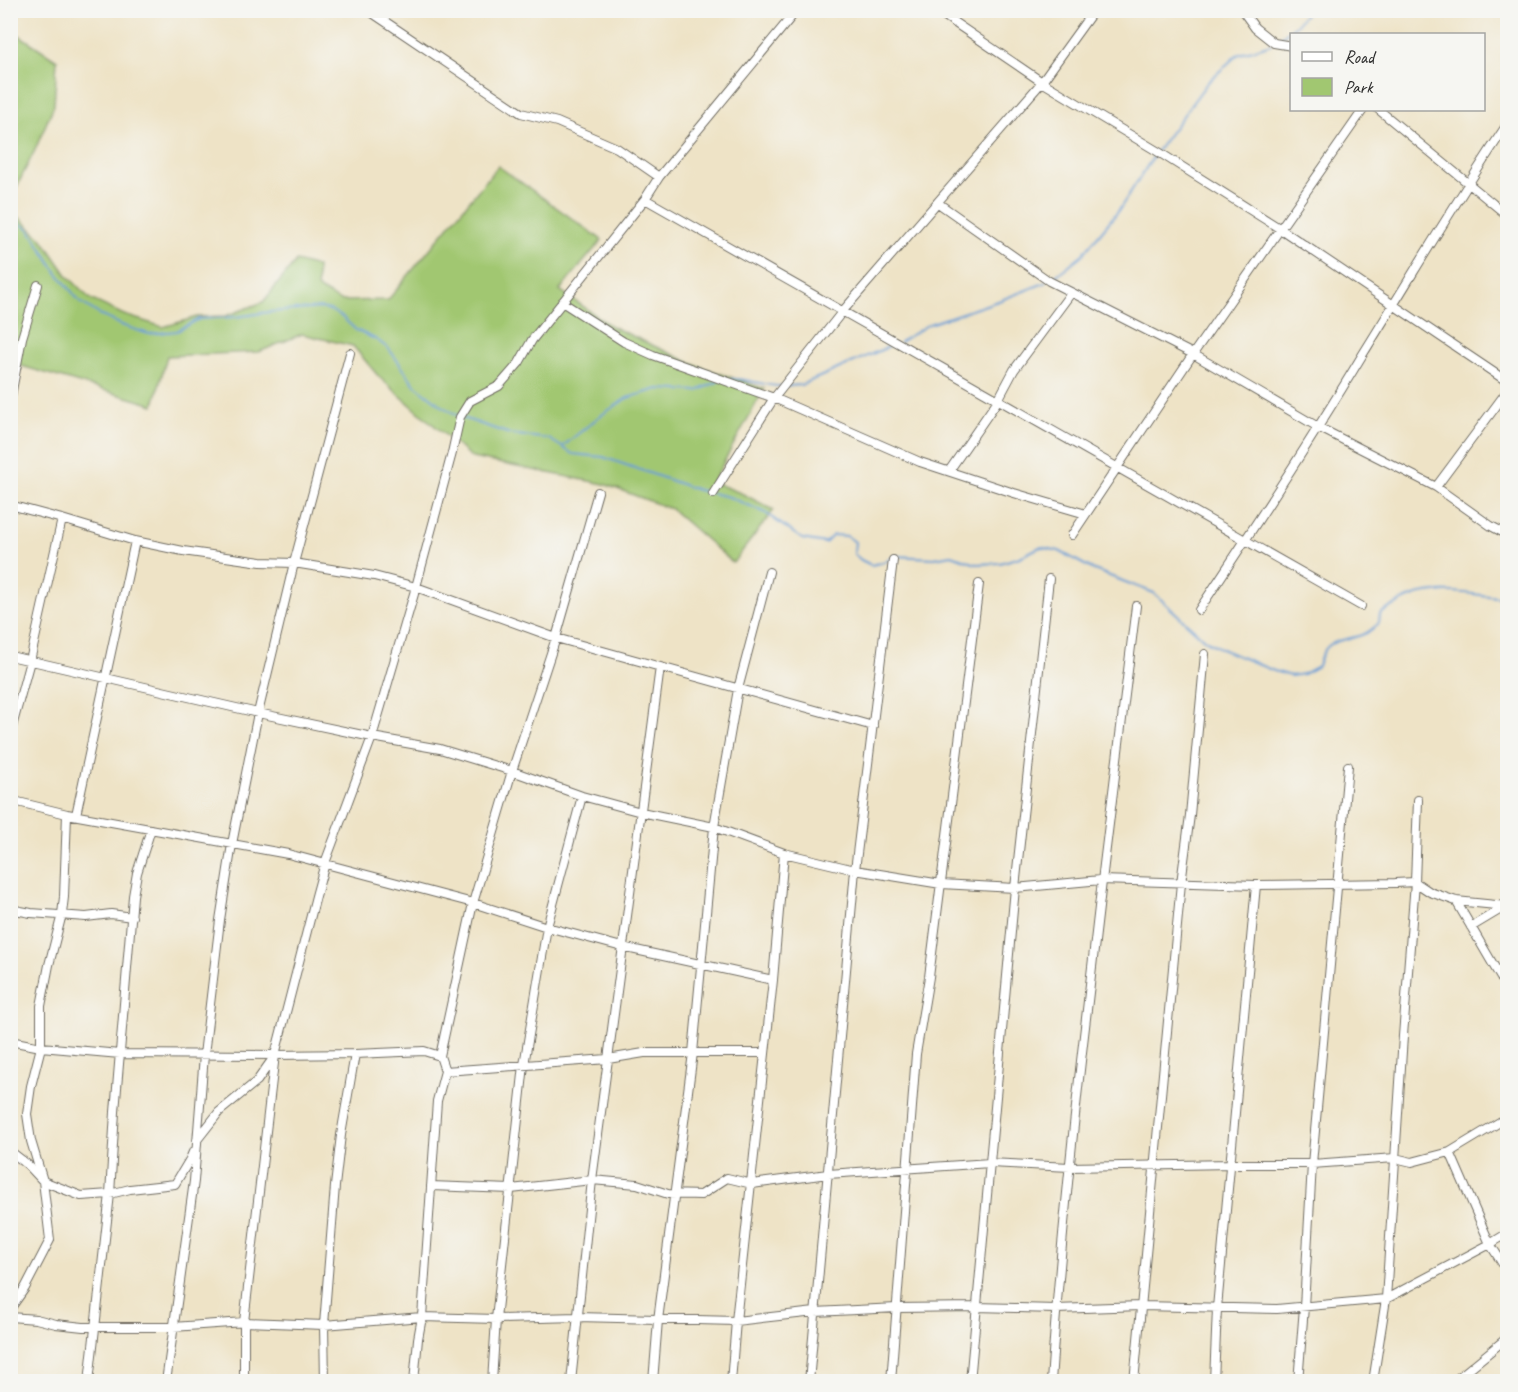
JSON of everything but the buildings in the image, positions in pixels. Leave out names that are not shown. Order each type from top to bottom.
[{"type":"street","points":[[368,10],[521,113],[557,122],[617,148],[659,177]]},
{"type":"street","points":[[244,1382],[244,1323],[276,1055],[325,863],[372,737],[416,587],[460,417],[470,401],[499,386],[519,363],[532,340],[645,200],[659,177],[796,10]]},
{"type":"street","points":[[936,10],[1042,82],[1279,228],[1508,382]]},
{"type":"street","points":[[713,494],[774,398],[842,312],[1042,82],[1094,10]]},
{"type":"street","points":[[1242,10],[1255,28],[1274,43],[1290,46]]},
{"type":"street","points":[[1072,535],[1279,228],[1362,111]]},
{"type":"street","points":[[1379,111],[1508,216]]},
{"type":"street","points":[[1198,610],[1318,427],[1467,183],[1508,123]]},
{"type":"street","points":[[645,200],[1361,606]]},
{"type":"street","points":[[938,203],[1049,281],[1193,354],[1318,427],[1436,488],[1491,526],[1508,534]]},
{"type":"street","points":[[10,401],[22,338],[38,285]]},
{"type":"street","points":[[949,471],[998,400],[1014,370],[1071,293]]},
{"type":"street","points":[[562,302],[624,342],[774,398],[920,462],[1086,514]]},
{"type":"street","points":[[166,1382],[194,1181],[204,1055],[220,920],[232,844],[258,713],[294,563],[350,353]]},
{"type":"street","points":[[1436,488],[1508,390]]},
{"type":"street","points":[[414,1382],[422,1317],[437,1101],[445,1071],[440,1056],[473,903],[512,771],[556,638],[598,492]]},
{"type":"street","points":[[10,505],[135,541],[183,551],[261,562],[294,563],[374,576],[416,587],[556,638],[873,726]]},
{"type":"street","points":[[10,734],[30,661],[62,519]]},
{"type":"street","points":[[10,1309],[25,1287],[50,1240],[43,1181],[27,1114],[41,1047],[41,1006],[62,915],[71,814],[106,678],[135,541]]},
{"type":"street","points":[[809,1382],[855,870],[893,560]]},
{"type":"street","points":[[653,1382],[658,1320],[693,1053],[714,828],[738,689],[769,572]]},
{"type":"street","points":[[970,1382],[1015,888],[1049,579]]},
{"type":"street","points":[[891,1382],[916,1054],[929,977],[979,584]]},
{"type":"street","points":[[1052,1382],[1056,1309],[1101,879],[1136,606]]},
{"type":"street","points":[[1134,1382],[1205,654]]},
{"type":"street","points":[[10,656],[258,713],[440,750],[512,771],[582,796],[714,828],[784,852],[855,870],[941,884],[1015,888],[1101,879],[1256,885],[1415,882],[1430,892],[1456,901],[1507,905]]},
{"type":"street","points":[[571,1382],[592,1180],[660,667]]},
{"type":"street","points":[[1298,1382],[1312,1164],[1348,766]]},
{"type":"street","points":[[492,1382],[496,1319],[524,1065],[547,927],[582,796]]},
{"type":"street","points":[[10,800],[71,814],[288,854],[473,903],[547,927],[622,947],[773,980]]},
{"type":"street","points":[[1373,1382],[1386,1299],[1415,882],[1418,800]]},
{"type":"street","points":[[89,1382],[110,1194],[133,896],[137,873],[152,829]]},
{"type":"street","points":[[731,1382],[784,852]]},
{"type":"street","points":[[1214,1382],[1217,1308],[1256,885]]},
{"type":"street","points":[[1456,901],[1508,990]]},
{"type":"street","points":[[1471,927],[1507,905]]},
{"type":"street","points":[[10,909],[31,913],[86,916],[111,914],[132,917]]},
{"type":"street","points":[[10,1041],[41,1047],[120,1054],[276,1055],[424,1051],[440,1056]]},
{"type":"street","points":[[445,1071],[608,1059],[644,1053],[765,1053]]},
{"type":"street","points":[[325,1382],[324,1325],[335,1186],[355,1054]]},
{"type":"street","points":[[10,1151],[43,1181],[81,1196],[175,1184],[190,1159],[197,1140],[219,1112],[256,1081],[276,1055]]},
{"type":"street","points":[[430,1186],[511,1189],[592,1180],[637,1184],[674,1194],[701,1195],[726,1178],[752,1184],[828,1174],[990,1163],[1070,1167],[1155,1164],[1312,1164],[1395,1158],[1412,1162],[1450,1152],[1508,1117]]},
{"type":"street","points":[[1450,1152],[1490,1244],[1508,1272]]},
{"type":"street","points":[[10,1317],[74,1326],[173,1327],[244,1323],[324,1325],[422,1317],[496,1319],[578,1317],[736,1322],[815,1312],[897,1308],[1056,1309],[1141,1306],[1278,1309],[1386,1299],[1508,1233]]},
{"type":"street","points":[[1453,1382],[1508,1337]]},
{"type":"green space","points":[[11,30],[57,60],[54,105],[35,150],[11,194]]},
{"type":"green space","points":[[498,166],[602,240],[560,290],[611,326],[693,364],[764,389],[713,482],[774,510],[733,563],[671,509],[604,484],[472,458],[379,377],[353,346],[302,334],[259,352],[167,356],[154,405],[11,363],[10,213],[20,218],[44,241],[67,275],[90,299],[124,315],[163,327],[197,317],[226,316],[263,302],[296,261],[317,267],[317,288],[340,301],[388,300]]},
{"type":"waterway","points":[[1276,41],[1296,25],[1308,10]]},
{"type":"waterway","points":[[1052,279],[1083,254],[1119,210],[1157,151],[1207,83],[1237,55],[1271,44]]},
{"type":"waterway","points":[[10,218],[29,229],[58,274],[80,302],[124,326],[149,334],[177,331],[199,319],[320,308],[330,310],[356,330],[377,340],[389,349],[415,385],[460,417],[510,434],[549,439],[573,454],[603,457],[698,490],[729,497],[764,512],[802,539],[825,543],[833,535],[847,536],[855,542],[854,554],[871,565],[895,556],[934,558],[952,555],[976,564],[1000,563],[1020,557],[1040,547],[1059,551],[1094,570],[1154,593],[1205,640],[1274,671],[1291,676],[1303,674],[1318,666],[1321,656],[1330,645],[1368,632],[1379,623],[1380,614],[1415,596],[1447,592],[1508,598]]},
{"type":"waterway","points":[[900,342],[929,324],[1047,282]]},
{"type":"waterway","points":[[787,386],[801,385],[895,344]]},
{"type":"waterway","points":[[731,379],[781,386]]},
{"type":"waterway","points":[[562,447],[600,416],[627,398],[658,389],[697,391],[719,381]]}]
